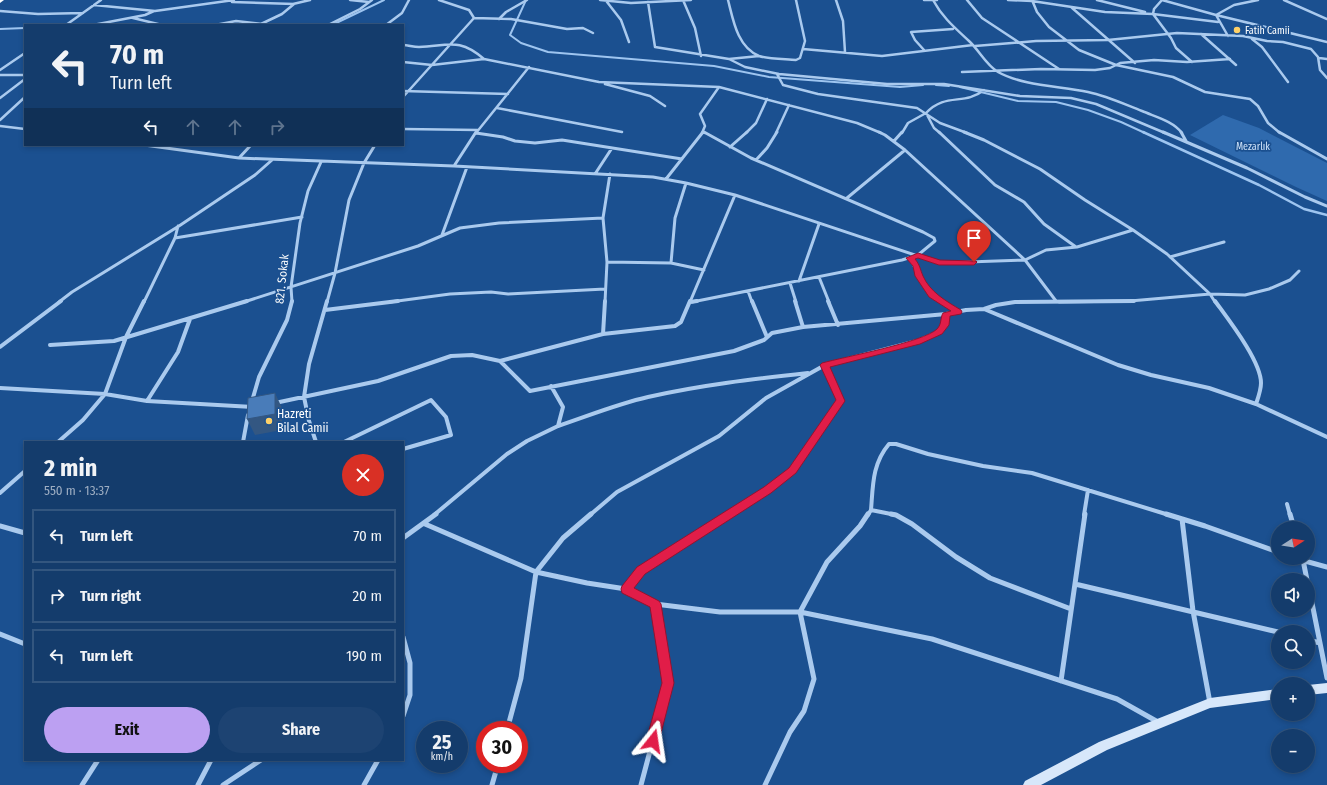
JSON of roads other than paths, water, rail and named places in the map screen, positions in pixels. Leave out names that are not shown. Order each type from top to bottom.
[{"type":"street","points":[[68,24],[101,0]]},
{"type":"street","points":[[229,2],[234,0]]},
{"type":"street","points":[[99,24],[132,18],[155,11],[229,2],[293,4],[310,0]]},
{"type":"street","points":[[350,0],[369,2]]},
{"type":"street","points":[[330,24],[360,9],[372,0]]},
{"type":"street","points":[[387,24],[402,13],[409,0]]},
{"type":"street","points":[[439,0],[469,10],[474,18]]},
{"type":"street","points":[[499,19],[506,12],[527,0]]},
{"type":"street","points":[[600,0],[607,2],[690,0]]},
{"type":"street","points":[[683,0],[695,28],[701,56]]},
{"type":"street","points":[[728,0],[740,40],[759,56]]},
{"type":"street","points":[[648,2],[654,47],[701,56],[729,59],[759,56],[796,60],[800,58],[805,41],[796,0]]},
{"type":"street","points":[[836,0],[843,21],[845,52]]},
{"type":"street","points":[[924,0],[937,0]]},
{"type":"street","points":[[934,0],[939,13],[954,29],[974,46],[997,71],[1032,82],[1090,93],[1118,101],[1166,121],[1184,134],[1186,141]]},
{"type":"street","points":[[967,0],[982,18],[1059,69]]},
{"type":"street","points":[[1008,0],[1032,1],[1106,12],[1153,14],[1218,22]]},
{"type":"street","points":[[1097,0],[1153,14],[1171,38],[1176,48],[1192,62]]},
{"type":"street","points":[[1153,14],[1154,9],[1162,0],[1216,15],[1327,42]]},
{"type":"street","points":[[1235,0],[1242,4]]},
{"type":"street","points":[[1216,15],[1234,5],[1258,0]]},
{"type":"street","points":[[1284,0],[1327,19]]},
{"type":"street","points":[[1032,1],[1037,12],[1049,27],[1063,40],[1079,50],[1116,65],[1173,77],[1205,92],[1250,99],[1258,106],[1268,123],[1281,134],[1327,159]]},
{"type":"street","points":[[607,2],[625,26],[629,42]]},
{"type":"street","points":[[220,24],[236,21],[262,24],[282,14],[294,5],[293,4]]},
{"type":"street","points":[[94,5],[155,11]]},
{"type":"street","points":[[1071,6],[1135,63]]},
{"type":"street","points":[[0,12],[38,14],[84,13]]},
{"type":"street","points":[[1216,15],[1218,22],[1228,36]]},
{"type":"street","points":[[132,18],[158,24]]},
{"type":"street","points":[[405,91],[432,65],[474,18],[520,20],[567,29],[583,28],[593,33]]},
{"type":"street","points":[[924,50],[915,40],[911,32],[954,29]]},
{"type":"street","points":[[803,49],[882,56],[924,50],[974,46],[1063,40],[1108,40],[1177,33],[1250,38],[1301,46],[1310,49],[1319,58],[1327,59]]},
{"type":"street","points":[[1201,34],[1236,65]]},
{"type":"street","points":[[1250,38],[1262,47],[1288,82]]},
{"type":"street","points":[[404,45],[417,47],[451,43],[478,51],[484,59]]},
{"type":"street","points":[[0,69],[24,53]]},
{"type":"street","points":[[1319,58],[1320,70],[1327,78]]},
{"type":"street","points":[[404,62],[432,65],[484,59],[599,82],[650,96],[666,106]]},
{"type":"street","points":[[729,59],[745,67],[777,74],[887,84],[944,84],[1020,96],[1071,98],[1096,104],[1186,141],[1247,168],[1305,198],[1327,206]]},
{"type":"street","points":[[962,72],[1059,69],[1100,70],[1110,68],[1120,63],[1168,60],[1192,62],[1230,59]]},
{"type":"street","points":[[454,166],[477,132],[529,67]]},
{"type":"street","points":[[777,74],[783,85],[818,94],[917,108],[940,123],[984,140],[1040,169],[1085,200],[1134,230],[1170,257],[1210,294],[1239,335],[1257,366],[1261,383],[1256,404]]},
{"type":"street","points":[[0,75],[24,75]]},
{"type":"street","points":[[0,98],[24,80]]},
{"type":"street","points":[[599,82],[719,87],[857,124],[885,135],[905,150],[1025,260],[1056,301]]},
{"type":"street","points":[[666,179],[703,132],[705,126],[700,114],[719,87]]},
{"type":"street","points":[[894,141],[902,133],[908,123],[926,113],[931,107],[940,102],[971,98],[983,90]]},
{"type":"street","points":[[405,91],[508,94]]},
{"type":"street","points":[[0,120],[24,99]]},
{"type":"street","points":[[730,147],[742,138],[756,123],[767,99]]},
{"type":"street","points":[[756,160],[770,145],[779,129],[789,105]]},
{"type":"street","points":[[497,108],[622,132]]},
{"type":"street","points":[[926,113],[934,128],[995,185],[1024,202],[1044,224],[1077,247]]},
{"type":"street","points":[[0,126],[24,129]]},
{"type":"street","points":[[404,129],[477,132],[503,137],[515,142],[535,143],[562,140],[682,159]]},
{"type":"street","points":[[690,302],[910,258],[918,255],[935,241],[934,238],[847,198],[756,160],[703,132]]},
{"type":"street","points":[[151,146],[239,158],[454,166],[610,174],[666,179],[686,182],[735,196],[939,263],[1025,260],[1046,250],[1077,247],[1134,230]]},
{"type":"street","points":[[239,158],[250,146]]},
{"type":"street","points":[[316,441],[309,421],[304,397],[309,364],[336,273],[350,200],[364,163],[374,146]]},
{"type":"street","points":[[595,174],[612,148]]},
{"type":"street","points":[[847,198],[905,150]]},
{"type":"street","points":[[0,347],[72,292],[179,226],[255,175],[272,160]]},
{"type":"street","name":"821. Sokak","points":[[243,441],[250,407],[259,377],[289,314],[293,293],[291,287],[302,217],[312,177],[321,162]]},
{"type":"street","points":[[442,235],[467,167]]},
{"type":"street","points":[[603,334],[606,262],[603,218],[610,174]]},
{"type":"street","points":[[671,263],[675,218],[686,182]]},
{"type":"street","points":[[273,404],[378,381],[451,356],[472,355],[500,361],[603,334],[675,326],[681,322],[735,196]]},
{"type":"street","points":[[175,238],[302,217]]},
{"type":"street","points":[[50,345],[114,341],[190,319],[336,273],[418,246],[460,228],[499,223],[603,218]]},
{"type":"street","points":[[799,281],[819,224]]},
{"type":"street","points":[[59,441],[83,420],[105,394],[126,337],[175,238],[179,226]]},
{"type":"street","points":[[1170,257],[1224,242]]},
{"type":"street","points":[[910,258],[916,265],[919,276],[932,295],[958,312]]},
{"type":"street","points":[[606,262],[671,263],[704,270]]},
{"type":"street","points":[[500,361],[530,391],[734,351],[764,340],[772,333],[803,327],[946,314],[984,309],[996,305],[1015,302],[1130,301],[1210,294],[1245,295],[1269,289],[1290,280],[1299,271]]},
{"type":"street","points":[[820,277],[838,325]]},
{"type":"street","points":[[790,282],[803,327]]},
{"type":"street","points":[[325,310],[450,294],[491,292],[508,294],[605,289]]},
{"type":"street","points":[[748,291],[768,337]]},
{"type":"street","points":[[984,309],[1118,365],[1151,375],[1209,388],[1256,404],[1327,437]]},
{"type":"street","points":[[509,721],[521,678],[536,572],[563,538],[617,492],[719,436],[766,398],[825,365],[924,338],[939,332],[945,325],[946,314]]},
{"type":"street","points":[[147,402],[171,366],[186,334],[190,319]]},
{"type":"street","points":[[626,589],[641,570],[767,490],[793,471],[840,401],[825,365]]},
{"type":"street","points":[[404,537],[425,524],[482,474],[518,447],[558,426],[624,403],[681,389],[811,373]]},
{"type":"street","points":[[551,386],[563,407],[558,426]]},
{"type":"street","points":[[0,388],[105,394],[147,402],[250,407],[258,406]]},
{"type":"street","points":[[346,441],[430,400],[446,417],[451,435],[404,449]]},
{"type":"street","points":[[765,785],[790,732],[804,711],[814,679],[800,612],[827,562],[860,526],[871,510],[874,472],[883,451],[889,444],[896,444],[928,454],[983,466],[1032,473],[1182,519],[1271,550]]},
{"type":"street","points":[[0,493],[24,472]]},
{"type":"street","points":[[1061,680],[1088,490]]},
{"type":"street","points":[[1287,504],[1292,521]]},
{"type":"street","points":[[871,510],[896,515],[912,524],[956,557],[990,578],[1071,610]]},
{"type":"street","points":[[1182,519],[1193,611],[1210,703]]},
{"type":"street","points":[[425,524],[536,572],[587,583],[626,589],[655,604],[720,612],[800,612],[932,639],[1117,699],[1161,724]]},
{"type":"street","points":[[0,526],[24,533]]},
{"type":"street","points":[[1315,563],[1327,567]]},
{"type":"street","points":[[1075,584],[1271,630]]},
{"type":"street","points":[[641,785],[668,683],[655,604]]},
{"type":"street","points":[[1315,617],[1327,678]]},
{"type":"street","points":[[0,634],[24,644]]},
{"type":"street","points":[[1315,641],[1320,642]]},
{"type":"street","points":[[404,645],[410,663],[410,694],[404,713]]},
{"type":"street","points":[[1315,689],[1327,688]]},
{"type":"street","points":[[1029,785],[1103,746],[1161,724],[1210,703],[1271,695]]},
{"type":"street","points":[[82,785],[97,761]]},
{"type":"street","points":[[198,785],[210,761]]},
{"type":"street","points":[[223,785],[259,761]]},
{"type":"street","points":[[364,785],[377,761]]},
{"type":"street","points":[[492,785],[495,773]]},
{"type":"waterway","points":[[334,24],[384,0]]},
{"type":"waterway","points":[[526,0],[510,35],[521,43],[548,52],[714,66],[769,77],[900,87],[923,85]]},
{"type":"waterway","points":[[0,29],[24,28]]},
{"type":"waterway","points":[[936,85],[949,86]]},
{"type":"waterway","points":[[960,87],[1018,101],[1056,102],[1088,110],[1121,122],[1145,133]]},
{"type":"waterway","points":[[1143,132],[1259,185],[1304,209],[1327,215]]},
{"type":"place","name":"Fatih Camii","points":[[1237,30]]},
{"type":"place","name":"Hazreti Bilal Camii","points":[[269,421]]},
{"type":"park label","name":"Mezarlık","points":[[1253,146]]}]
